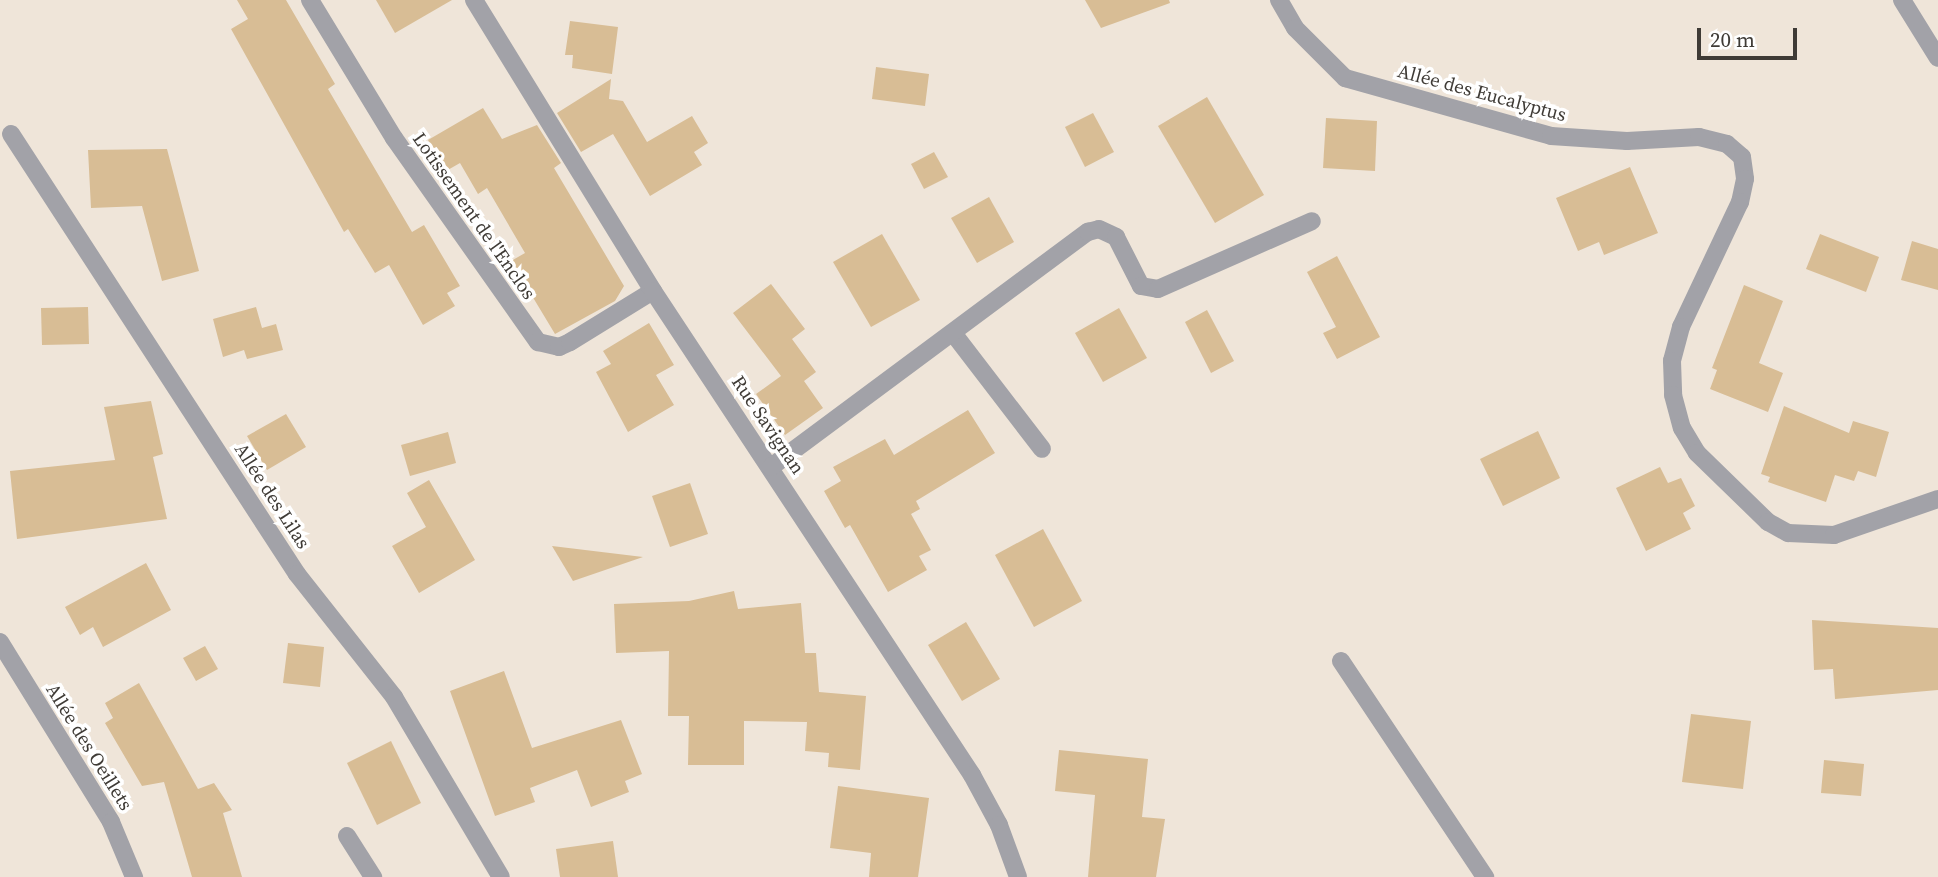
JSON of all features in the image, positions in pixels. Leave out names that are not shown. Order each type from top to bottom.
[{"type":"street","name":"Lotissement de l'Enclos","points":[[310,0],[394,138],[538,342],[559,347],[653,291]]},
{"type":"street","name":"Rue Savignan","points":[[474,0],[653,291],[972,775],[999,825],[1018,877]]},
{"type":"street","name":"Allée des Eucalyptus","points":[[1279,0],[1295,28],[1345,78],[1551,136],[1627,141],[1699,137],[1727,144],[1742,157],[1745,178],[1740,202],[1681,327],[1672,360],[1673,395],[1682,428],[1697,453],[1768,522],[1788,533],[1834,536],[1938,499]]},
{"type":"street","points":[[1902,0],[1938,58]]},
{"type":"street","name":"Allée des Lilas","points":[[11,134],[297,574],[394,697],[501,877]]},
{"type":"street","points":[[771,467],[1088,232],[1099,229],[1116,237],[1141,286],[1158,289],[1312,221]]},
{"type":"street","points":[[953,333],[1042,449]]},
{"type":"street","name":"Allée des Oeillets","points":[[0,642],[111,822],[134,877]]},
{"type":"street","points":[[1341,661],[1485,877]]},
{"type":"street","points":[[347,836],[373,877]]},
{"type":"building","points":[[237,0],[286,0],[335,84],[328,89],[412,232],[424,225],[460,286],[447,293],[455,306],[423,325],[389,265],[375,273],[348,229],[344,232],[231,29],[248,19]]},
{"type":"building","points":[[376,0],[452,0],[395,33]]},
{"type":"building","points":[[1085,0],[1169,0],[1170,3],[1101,28]]},
{"type":"building","points":[[570,21],[618,27],[612,74],[572,68],[573,55],[565,55]]},
{"type":"building","points":[[876,67],[929,74],[925,106],[872,99]]},
{"type":"building","points":[[611,79],[609,99],[623,101],[647,142],[692,116],[708,143],[694,152],[702,165],[650,196],[613,134],[581,152],[557,113]]},
{"type":"building","points":[[1207,97],[1264,195],[1215,223],[1158,126]]},
{"type":"building","points":[[483,108],[502,139],[537,125],[561,163],[554,168],[624,286],[615,301],[555,334],[511,261],[525,253],[487,188],[478,194],[460,163],[446,171],[428,140]]},
{"type":"building","points":[[1093,113],[1114,152],[1085,167],[1065,127]]},
{"type":"building","points":[[1326,118],[1377,121],[1375,171],[1323,168]]},
{"type":"building","points":[[167,149],[199,271],[162,281],[142,206],[91,208],[88,150]]},
{"type":"building","points":[[934,152],[948,177],[924,189],[911,164]]},
{"type":"building","points":[[1630,167],[1658,233],[1604,255],[1599,242],[1578,251],[1556,198]]},
{"type":"building","points":[[989,197],[1014,242],[977,263],[951,218]]},
{"type":"building","points":[[882,234],[920,300],[871,327],[833,262]]},
{"type":"building","points":[[1820,234],[1879,257],[1866,292],[1806,269]]},
{"type":"building","points":[[1912,241],[1938,249],[1938,290],[1901,280]]},
{"type":"building","points":[[1337,256],[1380,337],[1337,359],[1323,333],[1336,327],[1307,272]]},
{"type":"building","points":[[771,284],[805,329],[792,339],[816,372],[804,381],[823,408],[785,435],[756,394],[781,376],[733,313]]},
{"type":"building","points":[[1744,285],[1783,301],[1759,363],[1783,373],[1768,412],[1710,389],[1717,370],[1712,368]]},
{"type":"building","points":[[88,307],[89,344],[42,345],[41,308]]},
{"type":"building","points":[[256,307],[262,328],[276,324],[283,350],[247,359],[244,350],[223,357],[213,319]]},
{"type":"building","points":[[1119,308],[1147,358],[1103,382],[1075,333]]},
{"type":"building","points":[[1207,310],[1234,361],[1211,373],[1185,322]]},
{"type":"building","points":[[649,323],[674,365],[656,375],[674,405],[628,432],[596,372],[611,364],[603,351]]},
{"type":"building","points":[[151,401],[163,454],[153,457],[167,519],[17,539],[10,471],[115,460],[104,407]]},
{"type":"building","points":[[1784,406],[1849,433],[1853,421],[1889,432],[1876,477],[1858,471],[1854,481],[1835,475],[1826,502],[1768,482],[1770,477],[1761,474]]},
{"type":"building","points":[[968,410],[995,453],[916,501],[920,509],[911,514],[931,550],[919,556],[927,570],[888,592],[850,525],[845,528],[824,491],[841,481],[833,467],[885,439],[894,455]]},
{"type":"building","points":[[286,414],[306,447],[267,470],[247,436]]},
{"type":"building","points":[[1538,431],[1560,478],[1503,506],[1480,459]]},
{"type":"building","points":[[448,432],[456,463],[410,476],[401,445]]},
{"type":"building","points":[[1660,467],[1668,483],[1681,478],[1695,506],[1683,513],[1691,529],[1646,551],[1616,488]]},
{"type":"building","points":[[429,480],[475,560],[419,593],[392,546],[426,527],[407,493]]},
{"type":"building","points":[[690,483],[708,534],[670,547],[652,496]]},
{"type":"building","points":[[1043,529],[1082,601],[1034,627],[995,555]]},
{"type":"building","points":[[552,546],[643,557],[573,581]]},
{"type":"building","points":[[146,563],[171,610],[103,647],[93,627],[80,635],[65,607]]},
{"type":"building","points":[[734,591],[738,609],[801,603],[805,653],[816,653],[819,692],[866,696],[860,770],[828,767],[829,753],[805,751],[807,722],[744,721],[744,765],[688,765],[689,716],[668,716],[669,651],[616,653],[614,604],[689,601]]},
{"type":"building","points":[[1812,620],[1938,628],[1938,690],[1835,699],[1833,669],[1814,670]]},
{"type":"building","points":[[966,622],[1000,679],[962,701],[928,645]]},
{"type":"building","points":[[288,643],[324,647],[320,687],[283,683]]},
{"type":"building","points":[[205,646],[218,669],[196,681],[183,658]]},
{"type":"building","points":[[504,671],[532,748],[621,720],[642,774],[625,781],[629,792],[591,807],[577,770],[530,788],[535,802],[495,816],[450,691]]},
{"type":"building","points":[[139,683],[198,789],[214,783],[232,810],[223,813],[242,877],[192,877],[164,782],[142,786],[105,723],[113,718],[105,703]]},
{"type":"building","points":[[1691,714],[1751,721],[1743,789],[1682,782]]},
{"type":"building","points":[[391,741],[421,803],[377,825],[347,763]]},
{"type":"building","points":[[1059,750],[1148,759],[1142,817],[1165,819],[1156,877],[1088,877],[1095,795],[1055,791]]},
{"type":"building","points":[[1824,760],[1864,764],[1861,796],[1821,793]]},
{"type":"building","points":[[838,786],[929,798],[918,877],[869,877],[871,853],[830,848]]},
{"type":"building","points":[[613,841],[618,877],[560,877],[556,849]]}]
